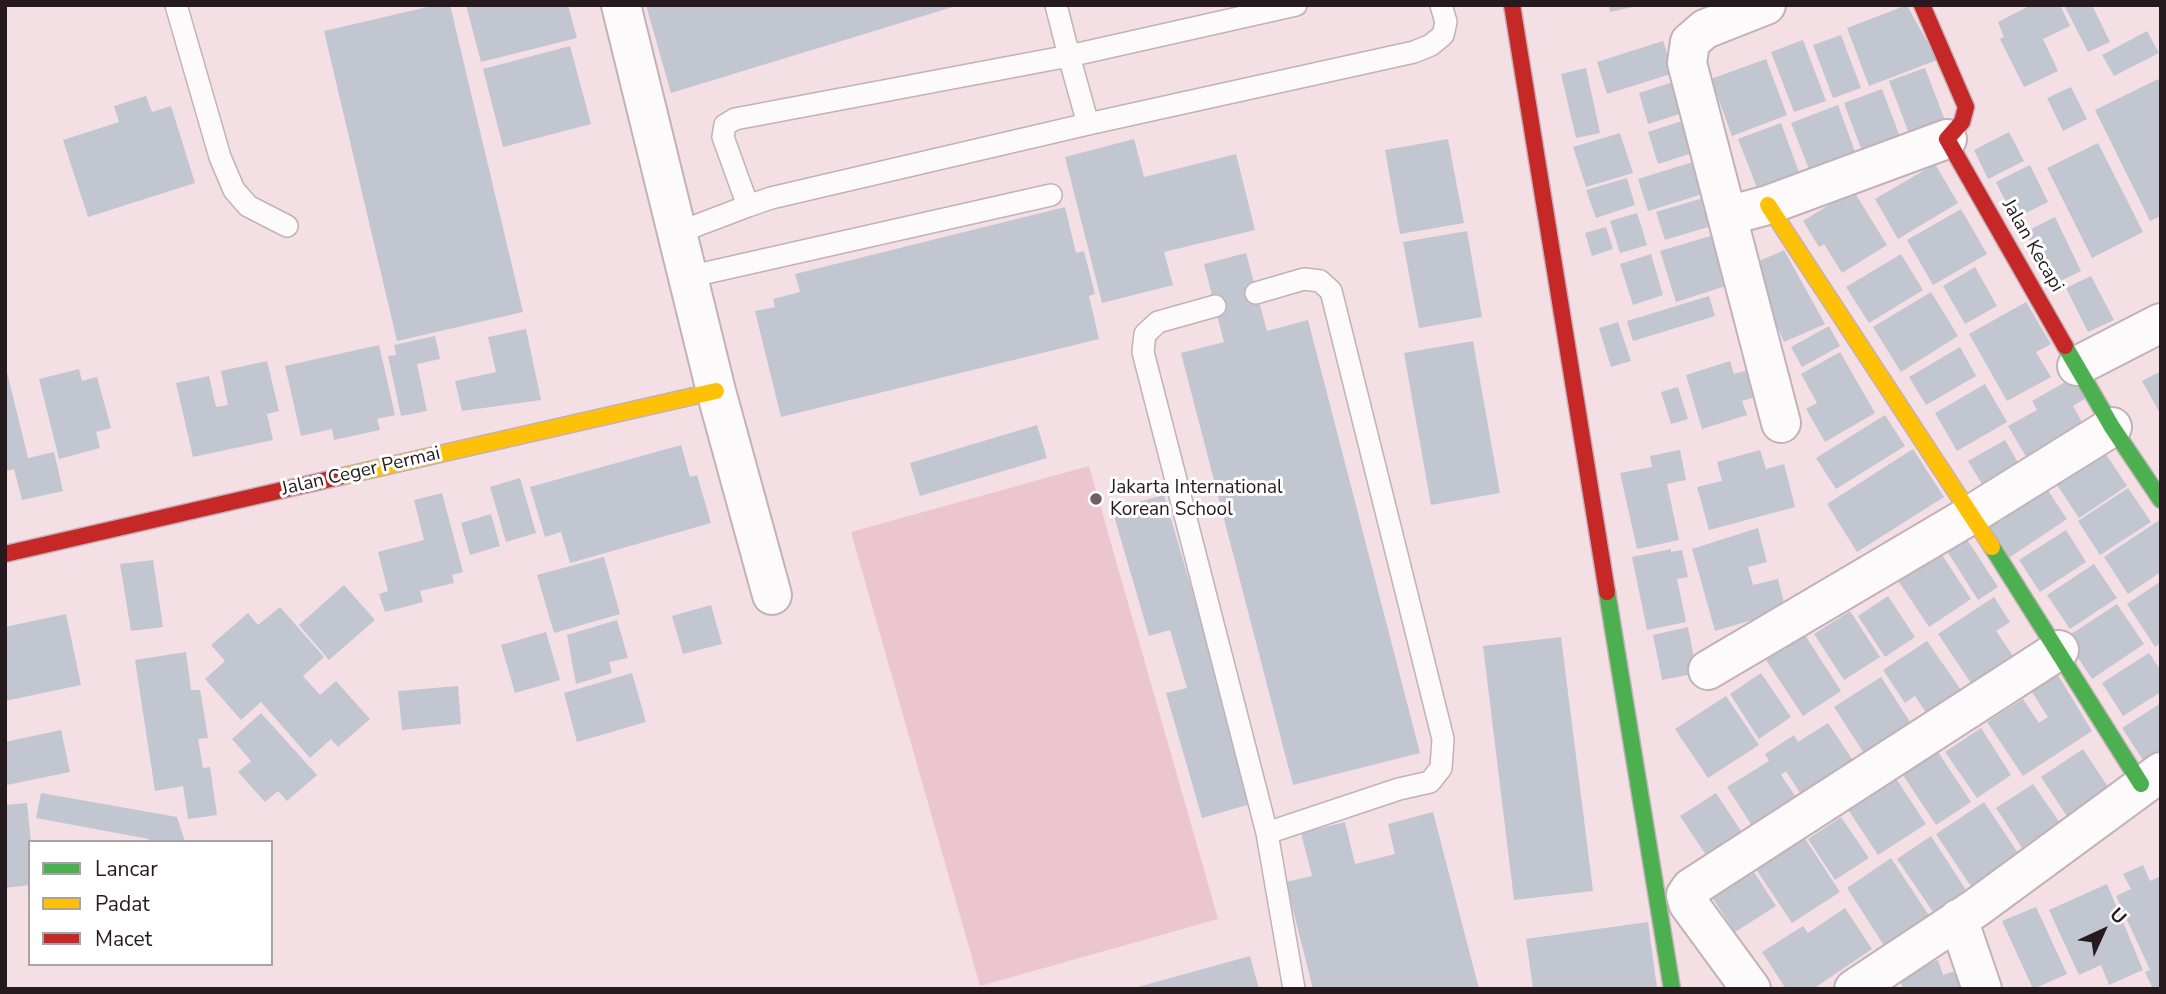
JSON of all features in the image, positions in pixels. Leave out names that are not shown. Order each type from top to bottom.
[{"type":"street","points":[[621,5],[716,391],[772,594]]},
{"type":"street","points":[[1513,5],[1672,989]]},
{"type":"street","points":[[1766,5],[1705,29],[1690,42],[1687,63],[1781,423]]},
{"type":"street","points":[[1727,216],[1768,205],[1947,139],[1962,122],[1966,107],[1922,5]]},
{"type":"street","name":"Jalan Kecapi","points":[[1947,139],[2112,427],[2161,500]]},
{"type":"street","points":[[1768,205],[1969,516],[2059,650],[2151,778],[1958,919],[1854,989]]},
{"type":"street","points":[[2077,366],[2161,323]]},
{"type":"street","name":"Jalan Ceger Permai","points":[[5,554],[716,391]]},
{"type":"street","points":[[1708,670],[1969,516],[2112,427]]},
{"type":"street","points":[[1751,989],[1688,903],[1686,895],[1691,888],[2059,650]]},
{"type":"street","points":[[1958,919],[1982,989]]},
{"type":"lane","points":[[176,5],[220,158],[234,190],[248,205],[287,226]]},
{"type":"lane","points":[[1056,5],[1088,124]]},
{"type":"lane","points":[[748,206],[723,137],[725,125],[735,119],[1069,56],[1296,5]]},
{"type":"lane","points":[[677,233],[772,198],[1414,51],[1432,45],[1443,35],[1446,22],[1441,5]]},
{"type":"lane","points":[[688,277],[1051,195]]},
{"type":"lane","points":[[1256,293],[1304,279],[1320,281],[1331,291],[1443,739],[1441,768],[1430,782],[1399,789],[1267,833]]},
{"type":"lane","points":[[1215,306],[1158,322],[1145,334],[1143,352],[1267,833],[1294,989]]},
{"type":"shaded area","points":[[1089,466],[1218,919],[980,986],[851,532]]},
{"type":"building","points":[[436,5],[450,5],[523,312],[397,341],[324,31]]},
{"type":"building","points":[[466,5],[568,5],[577,38],[481,62]]},
{"type":"building","points":[[646,5],[956,5],[956,6],[671,93]]},
{"type":"building","points":[[1609,5],[1637,5],[1637,6],[1610,12]]},
{"type":"building","points":[[1907,5],[1937,60],[1869,86],[1847,28]]},
{"type":"building","points":[[2031,5],[2060,5],[2070,26],[2043,39],[2058,71],[2024,87],[2000,39],[2004,37],[1998,22]]},
{"type":"building","points":[[2064,5],[2092,5],[2110,42],[2088,52]]},
{"type":"building","points":[[2147,31],[2159,53],[2114,76],[2102,55]]},
{"type":"building","points":[[1841,35],[1861,88],[1833,98],[1813,45]]},
{"type":"building","points":[[1803,40],[1826,101],[1794,112],[1771,52]]},
{"type":"building","points":[[1663,41],[1674,73],[1607,94],[1597,62]]},
{"type":"building","points":[[570,46],[591,124],[503,147],[483,69]]},
{"type":"building","points":[[1766,59],[1787,115],[1732,136],[1711,79]]},
{"type":"building","points":[[1586,68],[1600,133],[1576,138],[1561,74]]},
{"type":"building","points":[[1925,68],[1946,123],[1910,136],[1889,81]]},
{"type":"building","points":[[2158,79],[2161,84],[2161,216],[2150,221],[2095,110]]},
{"type":"building","points":[[1676,81],[1686,112],[1648,124],[1639,93]]},
{"type":"building","points":[[2071,87],[2087,119],[2063,131],[2047,98]]},
{"type":"building","points":[[1882,89],[1903,145],[1865,159],[1844,103]]},
{"type":"building","points":[[146,96],[152,112],[171,106],[195,183],[88,217],[63,140],[119,122],[114,106]]},
{"type":"building","points":[[1838,105],[1858,160],[1812,177],[1791,123]]},
{"type":"building","points":[[1685,120],[1695,152],[1658,164],[1648,132]]},
{"type":"building","points":[[1781,123],[1801,178],[1759,193],[1738,139]]},
{"type":"building","points":[[2009,132],[2024,161],[1988,179],[1974,150]]},
{"type":"building","points":[[1620,133],[1633,173],[1586,187],[1573,147]]},
{"type":"building","points":[[1134,139],[1144,177],[1236,154],[1255,230],[1164,252],[1173,285],[1102,303],[1065,157]]},
{"type":"building","points":[[1448,139],[1464,223],[1400,234],[1385,150]]},
{"type":"building","points":[[2098,143],[2143,232],[2092,258],[2047,168]]},
{"type":"building","points":[[1696,161],[1706,193],[1648,211],[1638,179]]},
{"type":"building","points":[[1935,164],[1958,203],[1898,239],[1875,199]]},
{"type":"building","points":[[2030,165],[2048,202],[2014,219],[1996,182]]},
{"type":"building","points":[[1627,178],[1635,205],[1596,218],[1586,190]]},
{"type":"building","points":[[1853,190],[1887,245],[1842,273],[1824,244],[1819,247],[1803,221]]},
{"type":"building","points":[[1710,196],[1718,224],[1665,240],[1656,212]]},
{"type":"building","points":[[1065,207],[1076,253],[1084,251],[1095,294],[1089,296],[1099,339],[781,417],[755,311],[775,307],[773,299],[800,292],[795,274]]},
{"type":"building","points":[[1961,209],[1987,254],[1933,285],[1907,240]]},
{"type":"building","points":[[1637,213],[1647,245],[1620,253],[1610,221]]},
{"type":"building","points":[[2055,217],[2081,271],[2052,285],[2025,232]]},
{"type":"building","points":[[1606,227],[1613,249],[1592,256],[1585,233]]},
{"type":"building","points":[[1467,231],[1482,317],[1419,328],[1403,242]]},
{"type":"building","points":[[1717,234],[1732,284],[1676,302],[1660,251]]},
{"type":"building","points":[[1784,250],[1825,324],[1784,342],[1758,285],[1755,263]]},
{"type":"building","points":[[1246,253],[1267,331],[1308,320],[1420,753],[1293,785],[1181,353],[1224,342],[1204,264]]},
{"type":"building","points":[[1651,254],[1663,295],[1633,305],[1620,264]]},
{"type":"building","points":[[1901,254],[1923,290],[1869,323],[1846,287]]},
{"type":"building","points":[[1975,267],[1997,306],[1965,324],[1943,286]]},
{"type":"building","points":[[2091,276],[2114,320],[2088,332],[2066,288]]},
{"type":"building","points":[[1931,292],[1958,336],[1901,372],[1873,327]]},
{"type":"building","points":[[1709,296],[1715,316],[1633,341],[1627,321]]},
{"type":"building","points":[[2026,302],[2051,344],[2036,352],[2051,377],[2007,401],[1969,334]]},
{"type":"building","points":[[1618,322],[1631,361],[1611,367],[1599,328]]},
{"type":"building","points":[[1829,326],[1840,346],[1802,367],[1791,347]]},
{"type":"building","points":[[526,329],[541,400],[462,411],[455,381],[496,372],[488,337]]},
{"type":"building","points":[[435,336],[440,359],[417,364],[427,411],[401,416],[388,356],[396,355],[394,345]]},
{"type":"building","points":[[1473,341],[1500,493],[1431,505],[1404,353]]},
{"type":"building","points":[[379,345],[395,415],[377,419],[380,430],[334,440],[332,429],[301,436],[285,366]]},
{"type":"building","points":[[1960,347],[1976,376],[1926,405],[1909,377]]},
{"type":"building","points":[[1840,352],[1875,413],[1825,442],[1806,409],[1817,403],[1801,374]]},
{"type":"building","points":[[267,361],[279,411],[267,414],[273,440],[193,457],[176,383],[209,376],[216,407],[228,405],[221,371]]},
{"type":"building","points":[[1730,361],[1734,374],[1763,366],[1771,392],[1742,401],[1747,415],[1702,429],[1686,375]]},
{"type":"building","points":[[6,368],[28,458],[54,452],[63,491],[22,500],[14,469],[5,471]]},
{"type":"building","points":[[79,369],[82,381],[97,377],[111,428],[96,432],[100,448],[59,459],[39,379]]},
{"type":"building","points":[[2161,371],[2161,415],[2142,381]]},
{"type":"building","points":[[2074,377],[2086,398],[2073,406],[2089,435],[2032,467],[2008,426],[2037,410],[2032,401]]},
{"type":"building","points":[[1985,384],[2007,422],[1957,451],[1935,413]]},
{"type":"building","points":[[1678,387],[1688,419],[1671,424],[1661,392]]},
{"type":"building","points":[[1885,415],[1905,446],[1836,489],[1816,458]]},
{"type":"building","points":[[1037,425],[1047,458],[920,496],[910,463]]},
{"type":"building","points":[[2005,440],[2024,473],[1988,494],[1968,461]]},
{"type":"building","points":[[2097,441],[2127,486],[2079,518],[2049,473]]},
{"type":"building","points":[[681,445],[690,477],[697,475],[711,523],[570,563],[561,532],[545,537],[530,487]]},
{"type":"building","points":[[1913,449],[1944,497],[1857,552],[1827,504]]},
{"type":"building","points":[[1680,450],[1686,480],[1667,484],[1679,540],[1637,549],[1620,473],[1652,467],[1650,456]]},
{"type":"building","points":[[1760,450],[1766,469],[1784,464],[1795,507],[1709,530],[1697,487],[1722,481],[1717,462]]},
{"type":"building","points":[[2037,474],[2067,519],[2007,559],[1977,514]]},
{"type":"building","points":[[520,478],[536,533],[506,542],[490,487]]},
{"type":"building","points":[[2128,488],[2151,522],[2100,555],[2078,521]]},
{"type":"building","points":[[442,493],[463,572],[452,575],[454,583],[420,591],[423,602],[385,612],[379,594],[388,591],[378,552],[424,540],[414,500]]},
{"type":"building","points":[[1164,495],[1198,611],[1200,610],[1254,803],[1202,818],[1166,693],[1187,688],[1170,630],[1149,636],[1112,509]]},
{"type":"building","points":[[491,514],[500,546],[470,555],[461,523]]},
{"type":"building","points":[[2161,519],[2161,572],[2128,594],[2104,557]]},
{"type":"building","points":[[1758,528],[1767,562],[1748,567],[1753,585],[1778,579],[1786,610],[1715,631],[1692,549]]},
{"type":"building","points":[[2066,530],[2086,562],[2040,592],[2019,560]]},
{"type":"building","points":[[1966,538],[1998,587],[1978,600],[1947,551]]},
{"type":"building","points":[[1671,549],[1671,552],[1682,550],[1688,577],[1677,579],[1686,622],[1647,630],[1632,557]]},
{"type":"building","points":[[1940,552],[1971,599],[1929,627],[1897,579]]},
{"type":"building","points":[[604,557],[620,614],[554,633],[537,575]]},
{"type":"building","points":[[153,560],[163,627],[131,631],[120,564]]},
{"type":"building","points":[[2094,564],[2117,598],[2070,629],[2047,595]]},
{"type":"building","points":[[2161,581],[2161,643],[2155,647],[2127,604]]},
{"type":"building","points":[[344,585],[375,620],[329,660],[299,625]]},
{"type":"building","points":[[1888,596],[1915,637],[1885,657],[1858,616]]},
{"type":"building","points":[[1994,597],[2010,622],[1996,631],[2019,665],[1977,692],[1938,634]]},
{"type":"building","points":[[2117,604],[2144,644],[2092,679],[2065,638]]},
{"type":"building","points":[[711,605],[722,644],[683,654],[672,616]]},
{"type":"building","points":[[280,607],[324,657],[303,676],[320,695],[336,681],[370,719],[338,747],[331,739],[310,758],[261,702],[241,720],[205,679],[225,661],[211,645],[248,613],[258,625]]},
{"type":"building","points":[[1850,611],[1880,657],[1844,680],[1814,634]]},
{"type":"building","points":[[66,614],[81,685],[5,701],[5,627]]},
{"type":"building","points":[[617,620],[628,658],[609,662],[612,673],[576,684],[567,635]]},
{"type":"building","points":[[1688,627],[1697,673],[1662,680],[1653,635]]},
{"type":"building","points":[[546,632],[560,680],[515,693],[501,645]]},
{"type":"building","points":[[1805,635],[1841,691],[1803,716],[1766,660]]},
{"type":"building","points":[[1561,637],[1593,891],[1514,900],[1483,646]]},
{"type":"building","points":[[1927,641],[1968,700],[1933,723],[1915,696],[1905,703],[1883,670]]},
{"type":"building","points":[[186,652],[191,690],[200,690],[208,738],[198,739],[203,768],[210,767],[217,815],[188,819],[183,786],[155,791],[135,660]]},
{"type":"building","points":[[2149,653],[2161,671],[2161,692],[2123,716],[2102,683]]},
{"type":"building","points":[[2056,672],[2092,731],[2023,776],[1987,722],[2023,699],[2039,723],[2048,717],[2030,689]]},
{"type":"building","points":[[632,673],[646,722],[577,742],[564,693]]},
{"type":"building","points":[[1761,673],[1791,717],[1759,739],[1730,694]]},
{"type":"building","points":[[1881,677],[1916,731],[1869,761],[1834,707]]},
{"type":"building","points":[[458,686],[461,724],[402,730],[398,691]]},
{"type":"building","points":[[1726,696],[1759,745],[1708,778],[1675,729]]},
{"type":"building","points":[[2161,703],[2161,761],[2149,769],[2122,728]]},
{"type":"building","points":[[261,713],[317,775],[287,801],[278,791],[265,802],[238,772],[251,761],[232,739]]},
{"type":"building","points":[[1828,723],[1858,768],[1806,802],[1786,771],[1781,775],[1800,803],[1756,832],[1727,787],[1769,761],[1765,754],[1794,735],[1798,742]]},
{"type":"building","points":[[1981,728],[2011,775],[1977,798],[1945,752]]},
{"type":"building","points":[[61,730],[70,772],[7,785],[5,742]]},
{"type":"building","points":[[2083,749],[2112,793],[2070,821],[2041,777]]},
{"type":"building","points":[[1938,752],[1971,802],[1936,825],[1903,775]]},
{"type":"building","points":[[1895,777],[1926,824],[1878,855],[1847,808]]},
{"type":"building","points":[[2033,784],[2060,823],[2022,848],[1996,808]]},
{"type":"building","points":[[41,793],[177,817],[184,840],[149,840],[36,818]]},
{"type":"building","points":[[1716,793],[1745,837],[1710,861],[1680,816]]},
{"type":"building","points":[[1984,802],[2022,859],[1974,891],[1936,834]]},
{"type":"building","points":[[27,803],[31,840],[28,840],[28,885],[5,888],[5,805]]},
{"type":"building","points":[[1433,812],[1479,989],[1313,989],[1286,882],[1312,876],[1301,833],[1345,822],[1355,864],[1395,854],[1388,824]]},
{"type":"building","points":[[1841,817],[1869,858],[1835,880],[1808,839]]},
{"type":"building","points":[[1931,836],[1966,890],[1933,912],[1897,859]]},
{"type":"building","points":[[1804,837],[1840,892],[1792,923],[1756,869]]},
{"type":"building","points":[[1891,858],[1930,917],[1885,947],[1847,888]]},
{"type":"building","points":[[2143,865],[2150,881],[2161,876],[2161,989],[2153,989],[2145,972],[2150,970],[2116,896],[2131,889],[2123,874]]},
{"type":"building","points":[[1750,866],[1776,906],[1735,932],[1709,893]]},
{"type":"building","points":[[2107,884],[2143,970],[2109,985],[2101,965],[2079,975],[2049,910]]},
{"type":"building","points":[[2036,907],[2067,974],[2033,989],[2002,921]]},
{"type":"building","points":[[1845,908],[1872,949],[1813,989],[1786,989],[1762,952],[1803,926],[1808,933]]},
{"type":"building","points":[[1648,922],[1657,988],[1533,989],[1526,939]]},
{"type":"building","points":[[1250,956],[1259,989],[1134,989],[1134,988]]},
{"type":"building","points":[[1938,960],[1943,975],[1970,966],[1977,989],[1903,989],[1898,974]]},
{"type":"traffic: fast","points":[[2065,346],[2112,427],[2161,500]]},
{"type":"traffic: fast","points":[[1992,547],[2141,784]]},
{"type":"traffic: fast","points":[[1607,592],[1672,989]]},
{"type":"traffic: slow","points":[[1768,205],[1992,547]]},
{"type":"traffic: slow","points":[[339,477],[716,391]]},
{"type":"traffic: jam","points":[[1512,5],[1607,592]]},
{"type":"traffic: jam","points":[[1922,5],[1966,107],[1962,122],[1947,139],[2065,346]]},
{"type":"traffic: jam","points":[[5,554],[339,477]]},
{"type":"place","name":"Jakarta International Korean School","points":[[1096,499]]}]
